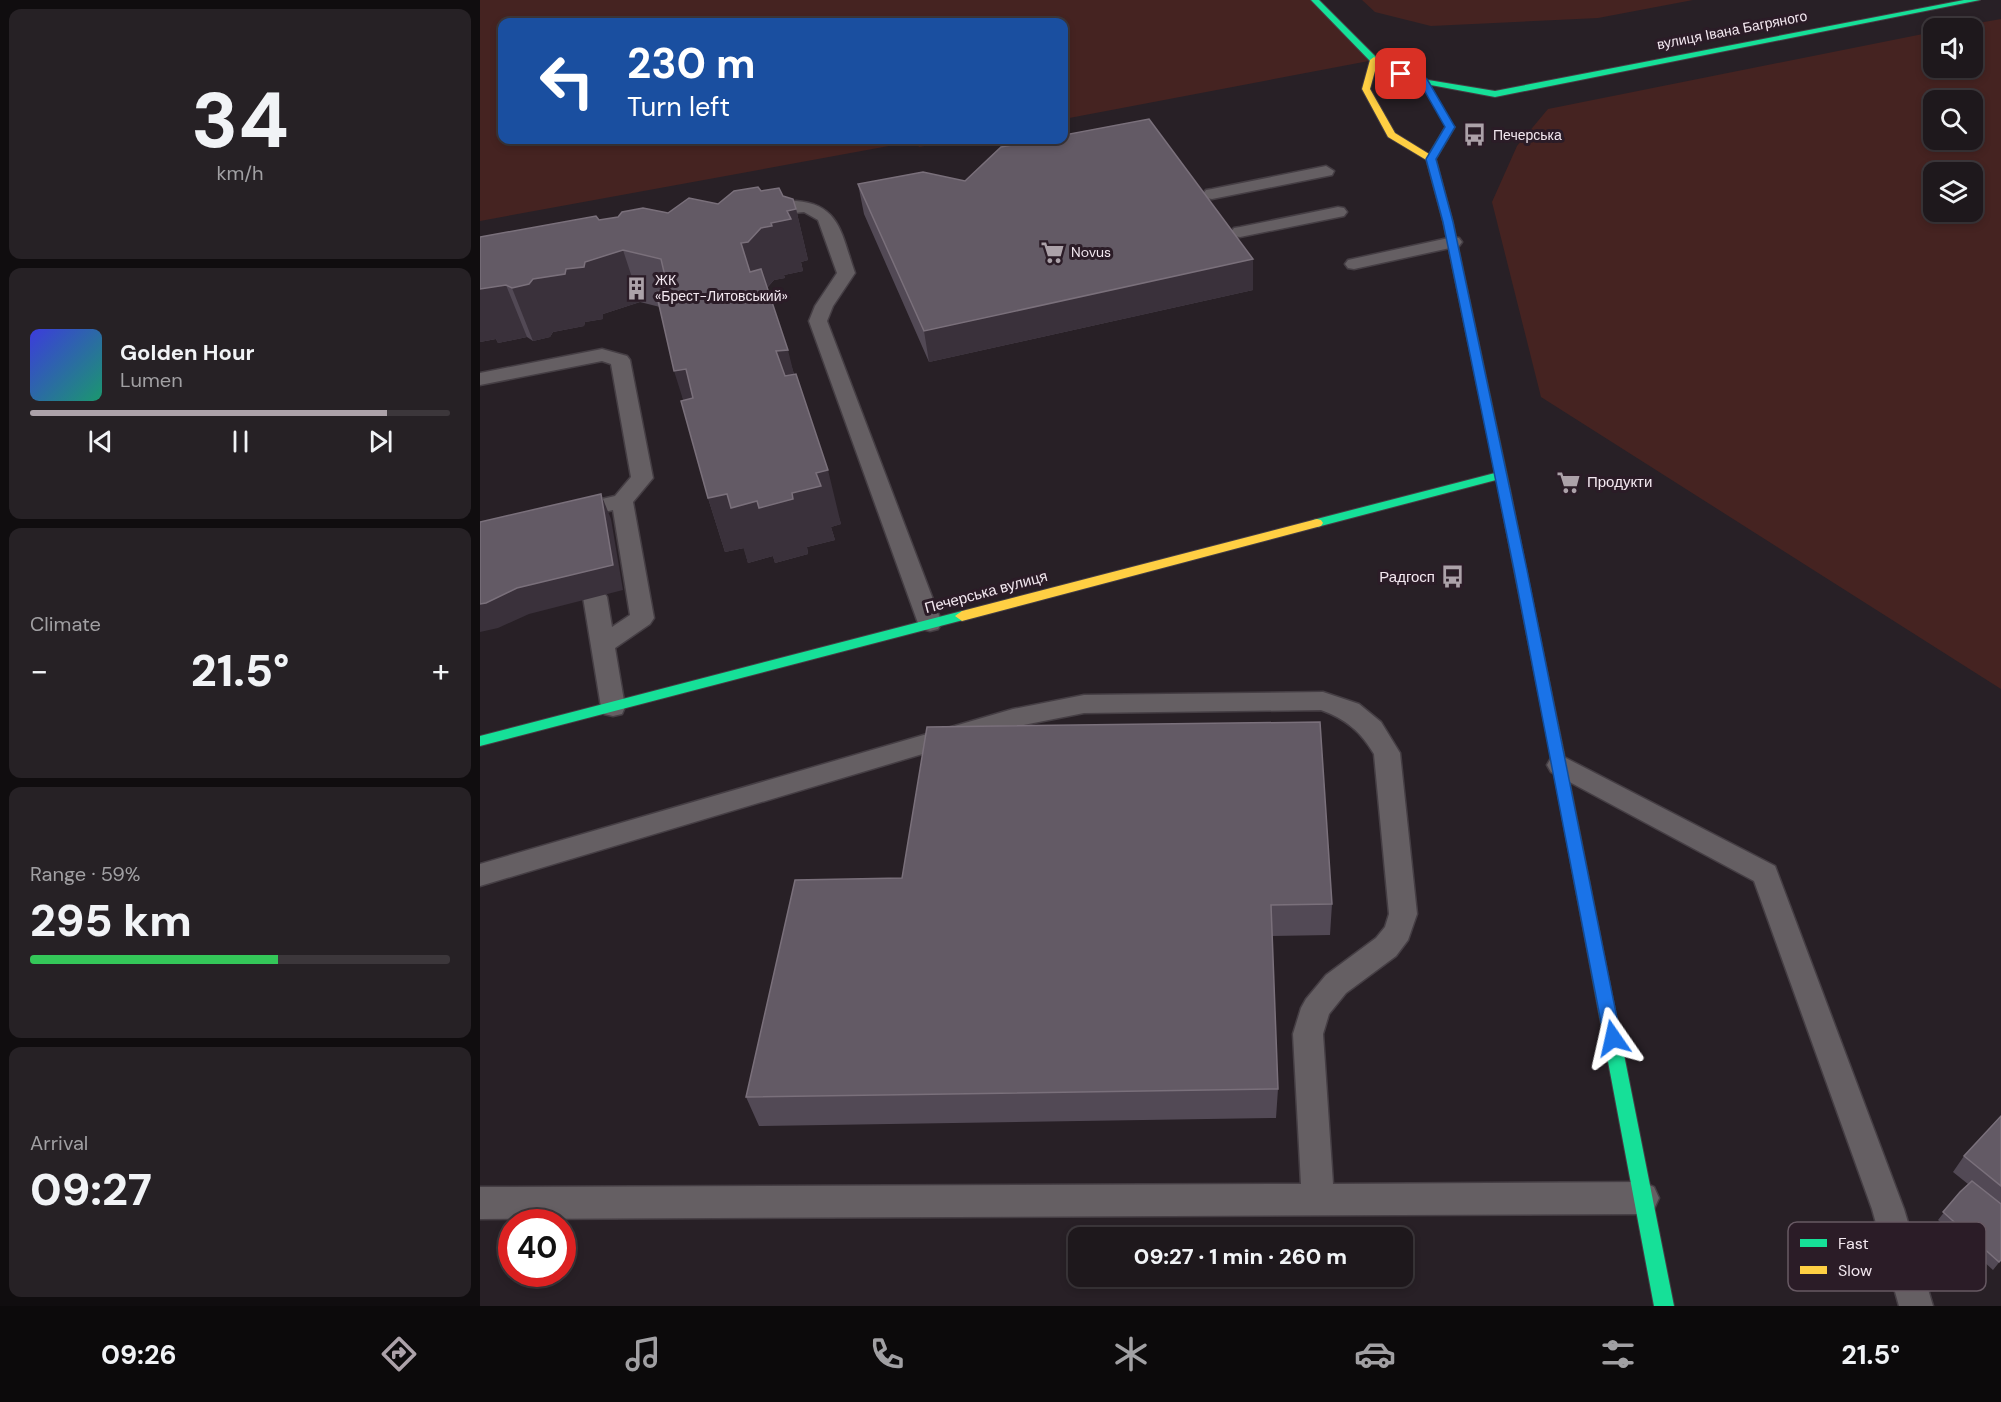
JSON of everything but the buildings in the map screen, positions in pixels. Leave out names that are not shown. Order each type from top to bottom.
[{"type":"street","points":[[1316,0],[1374,60],[1421,79],[1434,99]]},
{"type":"street","name":"вулиця Івана Багряного","points":[[1421,79],[1495,94],[1976,0]]},
{"type":"street","points":[[1374,60],[1366,84],[1391,135],[1431,159]]},
{"type":"street","points":[[1366,84],[1378,77],[1401,74],[1421,79]]},
{"type":"street","name":"вулиця Івана Багряного","points":[[1477,106],[1495,94]]},
{"type":"street","points":[[1391,135],[1415,140],[1434,137],[1450,122],[1431,159],[1453,242],[1560,765],[1664,1306]]},
{"type":"street","name":"Печерська вулиця","points":[[480,741],[1501,475]]},
{"type":"lane","points":[[1212,194],[1326,171]]},
{"type":"lane","points":[[747,214],[801,206],[820,211],[826,218],[846,273],[824,306],[818,321],[930,623]]},
{"type":"lane","points":[[1240,232],[1338,212]]},
{"type":"lane","points":[[1354,264],[1453,242]]},
{"type":"lane","points":[[480,378],[602,354],[620,360],[642,478],[622,501],[557,516]]},
{"type":"lane","points":[[603,645],[642,618],[622,501]]},
{"type":"lane","points":[[595,597],[613,707]]},
{"type":"lane","points":[[480,875],[1050,709],[1096,704],[1323,701],[1332,704],[1350,711],[1372,729],[1387,753],[1403,914],[1398,932],[1386,947],[1336,984],[1316,1008],[1313,1016],[1308,1034],[1318,1199]]},
{"type":"lane","points":[[1560,765],[1765,874],[1892,1222]]},
{"type":"lane","points":[[480,1203],[1643,1198]]},
{"type":"lane","points":[[1912,1291],[1916,1306]]},
{"type":"shaded area","points":[[480,0],[1315,0],[1374,60],[1068,118],[1068,18],[498,18],[498,144],[900,144],[480,221]]},
{"type":"shaded area","points":[[1362,0],[1693,0],[1598,18],[1431,26],[1375,12]]},
{"type":"shaded area","points":[[2001,19],[2001,689],[1541,397],[1492,202],[1517,146],[1548,109],[1923,34],[1923,78],[1983,78],[1983,22]]},
{"type":"shaded area","points":[[918,144],[935,144],[919,147]]},
{"type":"traffic: fast","points":[[1315,0],[1374,60],[1419,77]]},
{"type":"traffic: fast","points":[[1423,81],[1495,94],[1976,0]]},
{"type":"traffic: fast","points":[[1450,127],[1431,159],[1448,222],[1504,489]]},
{"type":"traffic: fast","points":[[1317,523],[1501,475]]},
{"type":"traffic: fast","points":[[480,741],[962,616]]},
{"type":"traffic: fast","points":[[1557,753],[1664,1306]]},
{"type":"traffic: slow","points":[[1374,60],[1366,89],[1391,135],[1431,159]]},
{"type":"traffic: slow","points":[[1504,489],[1557,753]]},
{"type":"traffic: slow","points":[[962,616],[1317,523]]},
{"type":"place","name":"Печерська","points":[[1475,135]]},
{"type":"place","name":"Novus","points":[[1053,252]]},
{"type":"place","name":"ЖК «Брест-Литовський»","points":[[637,288]]},
{"type":"place","name":"Продукти","points":[[1569,482]]},
{"type":"place","name":"Радгосп","points":[[1453,577]]},
{"type":"route","points":[[1401,74],[1419,77],[1424,81],[1450,127],[1431,159],[1448,222],[1521,570],[1613,1038]]}]
